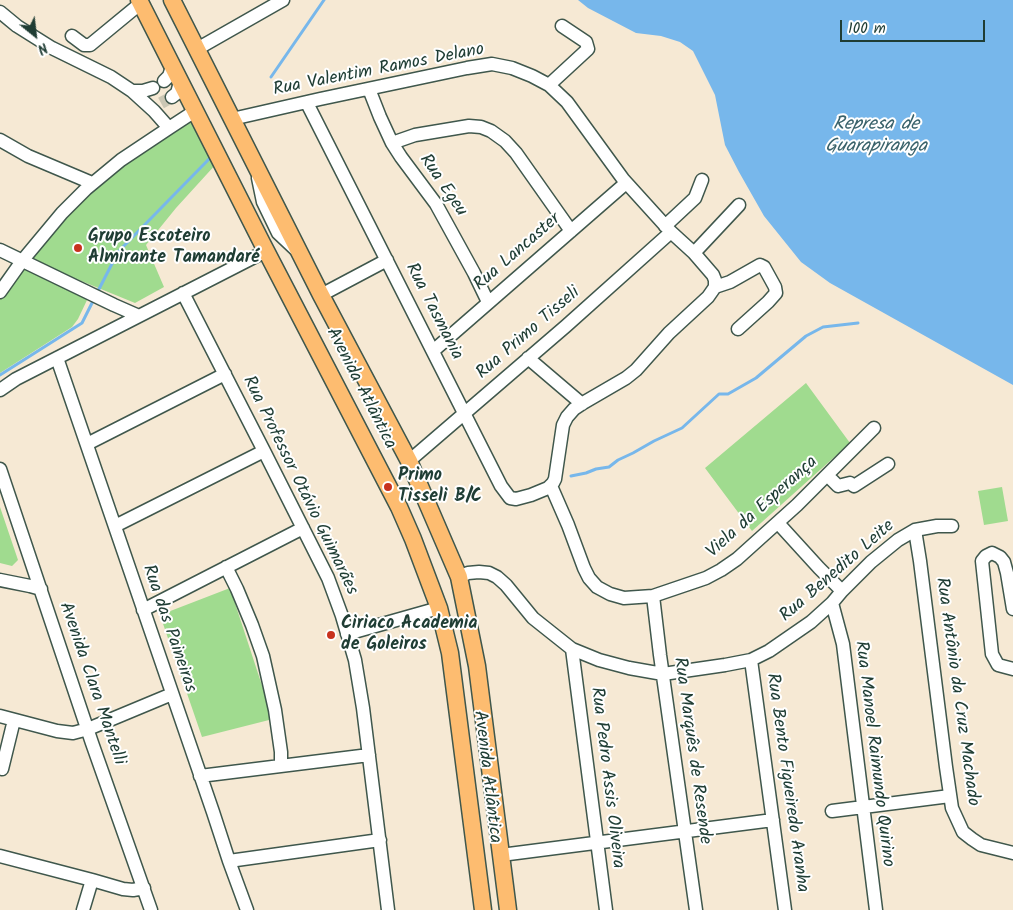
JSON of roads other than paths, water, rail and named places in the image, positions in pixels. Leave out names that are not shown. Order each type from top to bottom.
[{"type":"main road","name":"Avenida Atlântica","points":[[172,0],[321,295],[409,461],[459,576],[477,666],[508,910]]},
{"type":"main road","name":"Avenida Atlântica","points":[[140,2],[172,67],[172,82],[195,111],[414,539],[439,608],[450,653],[483,910]]},
{"type":"main road","points":[[266,251],[283,243],[300,254]]},
{"type":"street","points":[[197,49],[283,0]]},
{"type":"street","points":[[72,36],[84,45],[90,45],[140,2]]},
{"type":"street","points":[[0,12],[17,26],[52,48],[111,77],[132,91],[169,128]]},
{"type":"street","points":[[549,85],[588,49],[586,42],[562,26]]},
{"type":"street","name":"Rua Valentim Ramos Delano","points":[[232,119],[467,68],[492,64],[512,68],[549,85],[567,102],[626,183],[713,275],[715,287]]},
{"type":"street","points":[[172,82],[177,93],[172,97]]},
{"type":"street","points":[[132,91],[143,91],[153,88]]},
{"type":"street","name":"Rua Egeu","points":[[369,89],[392,143],[400,157],[436,204],[488,302]]},
{"type":"street","points":[[144,102],[161,103]]},
{"type":"street","name":"Rua Tasmania","points":[[307,103],[501,486],[510,498],[519,499],[543,491],[551,486]]},
{"type":"street","points":[[0,292],[22,261],[62,213],[92,184],[120,160],[195,111]]},
{"type":"street","points":[[392,143],[415,135],[470,126],[481,127],[505,141],[516,153],[571,231]]},
{"type":"street","points":[[0,140],[28,156],[92,184]]},
{"type":"street","name":"Rua Primo Tisseli","points":[[409,461],[528,358],[668,229],[694,198],[702,180]]},
{"type":"street","name":"Rua Lancaster","points":[[433,350],[626,183]]},
{"type":"street","points":[[694,253],[739,205]]},
{"type":"street","points":[[0,250],[114,306],[139,316]]},
{"type":"street","points":[[0,390],[16,379],[266,251]]},
{"type":"street","points":[[321,295],[387,260]]},
{"type":"street","points":[[551,486],[556,476],[557,444],[563,425],[574,409],[636,370],[669,333],[708,297],[715,287],[730,282],[760,266],[764,267],[775,286],[776,293],[738,329]]},
{"type":"street","name":"Rua Professor Otávio Guimarães","points":[[183,293],[328,578],[342,616],[355,660],[364,708],[388,910]]},
{"type":"street","name":"Rua das Paineiras","points":[[57,358],[247,910]]},
{"type":"street","points":[[528,358],[582,404]]},
{"type":"street","points":[[87,444],[225,374]]},
{"type":"street","name":"Viela da Esperança","points":[[551,486],[584,568],[589,578],[597,587],[610,594],[624,598],[653,596],[706,578],[737,559],[778,522],[874,428]]},
{"type":"street","points":[[115,526],[264,451]]},
{"type":"street","points":[[827,475],[838,486],[850,484],[854,486],[888,464]]},
{"type":"street","name":"Avenida Clara Mantelli","points":[[0,469],[92,744],[151,910]]},
{"type":"street","points":[[778,522],[818,568],[842,591]]},
{"type":"street","name":"Rua Benedito Leite","points":[[459,576],[468,573],[489,572],[497,577],[534,618],[572,650],[629,668],[663,674],[752,660],[777,646],[811,622],[871,562],[898,540],[915,530],[936,526],[952,526]]},
{"type":"street","points":[[143,610],[303,528]]},
{"type":"street","name":"Rua Antônio da Cruz Machado","points":[[915,530],[952,808],[963,832],[981,845],[1013,853]]},
{"type":"street","points":[[1013,609],[1004,562],[1000,557],[992,553],[982,561],[992,654],[998,665],[1013,669]]},
{"type":"street","points":[[226,567],[252,625],[263,656],[275,710],[281,766]]},
{"type":"street","points":[[0,580],[41,589]]},
{"type":"street","name":"Rua Marquês de Resende","points":[[653,596],[696,910]]},
{"type":"street","name":"Rua Manoel Raimundo Quirino","points":[[832,603],[843,644],[876,910]]},
{"type":"street","points":[[347,634],[439,608]]},
{"type":"street","name":"Rua Pedro Assis Oliveira","points":[[572,650],[606,910]]},
{"type":"street","name":"Rua Bento Figueiredo Aranha","points":[[752,660],[785,910]]},
{"type":"street","points":[[0,716],[73,733],[88,729],[172,694]]},
{"type":"street","points":[[2,769],[14,720]]},
{"type":"street","points":[[200,776],[369,755]]},
{"type":"street","points":[[832,810],[863,808],[950,796]]},
{"type":"street","points":[[501,855],[773,820]]},
{"type":"street","points":[[229,861],[380,840]]},
{"type":"street","points":[[0,856],[122,889],[144,888]]},
{"type":"street","points":[[83,910],[92,880]]},
{"type":"water","name":"Represa de Guarapiranga","points":[[578,0],[1013,0],[1013,385],[830,283],[801,262],[764,216],[725,145],[715,95],[693,51],[680,42],[661,36],[636,33],[588,8]]},
{"type":"waterway","points":[[271,77],[324,0]]},
{"type":"waterway","points":[[97,293],[118,252],[211,157]]},
{"type":"waterway","points":[[0,375],[82,323],[94,299]]},
{"type":"waterway","points":[[571,476],[609,467],[618,460],[682,428],[719,394],[728,394],[756,378],[806,336],[823,327],[858,323]]},
{"type":"tunnel","points":[[161,103],[172,97]]},
{"type":"place","name":"Grupo Escoteiro Almirante Tamandaré","points":[[78,248]]},
{"type":"place","name":"Primo Tisseli B/C","points":[[388,487]]},
{"type":"place","name":"Ciriaco Academia de Goleiros","points":[[331,635]]}]
